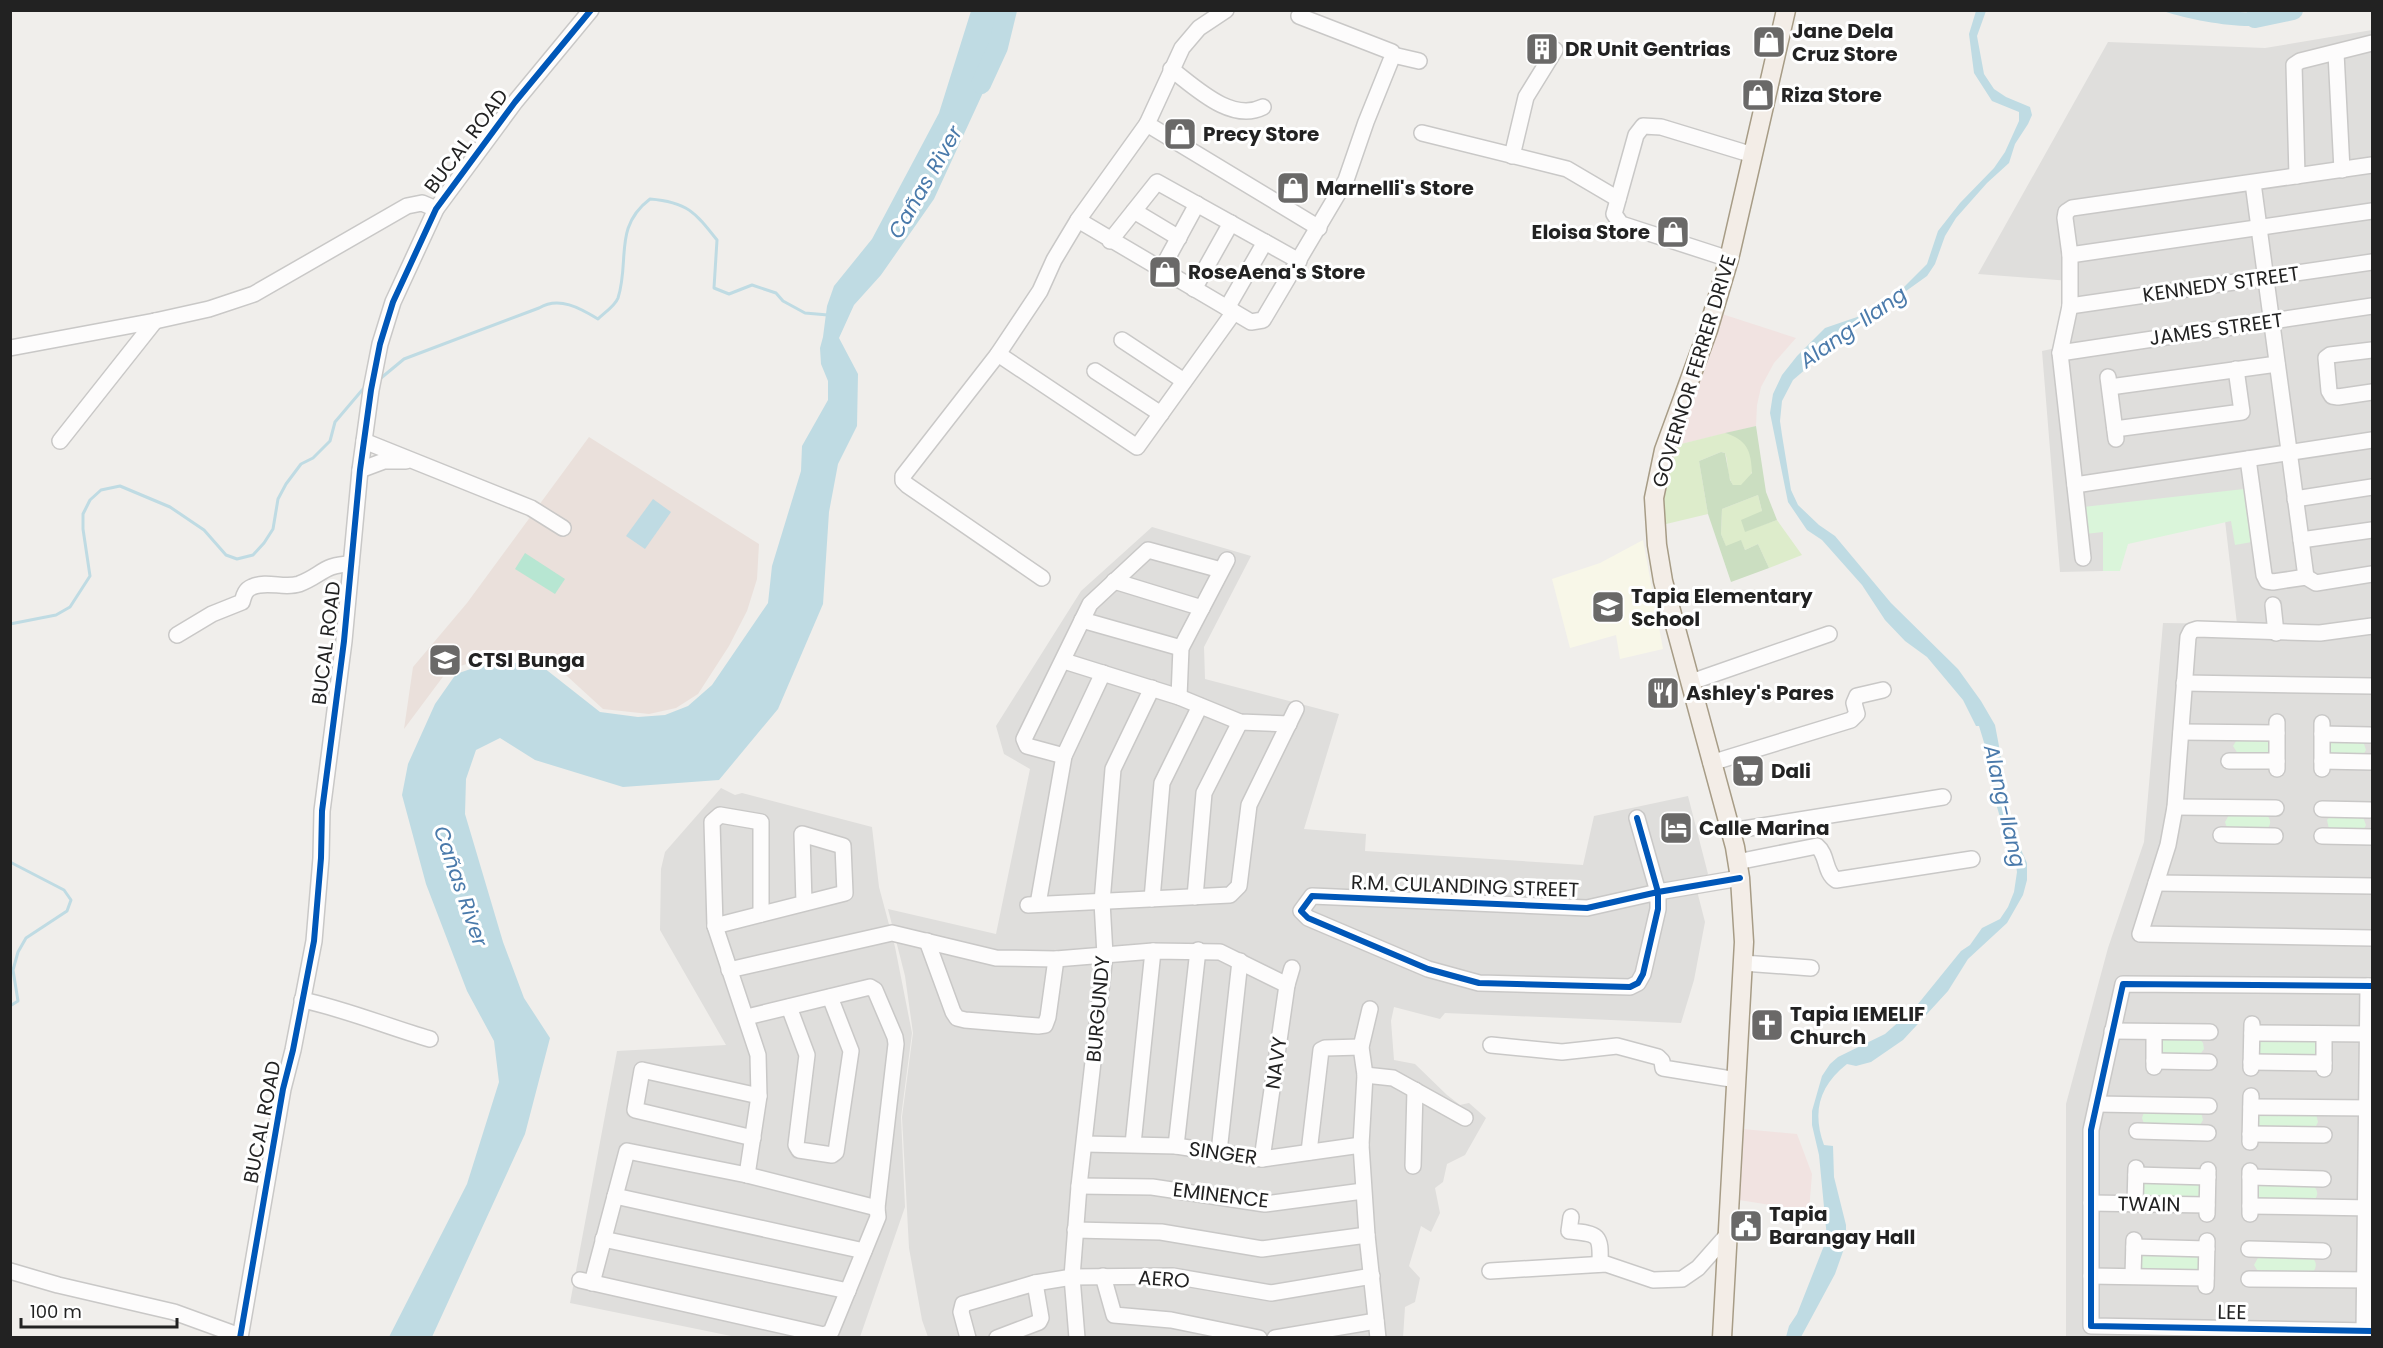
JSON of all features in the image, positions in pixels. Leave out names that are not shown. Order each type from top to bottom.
[{"type":"main road","name":"GOVERNOR FERRER DRIVE","points":[[1722,1338],[1744,942],[1739,870],[1731,831],[1663,581],[1654,498],[1664,450],[1708,330],[1730,259],[1786,10]]},
{"type":"street","name":"BUCAL ROAD","points":[[240,1337],[282,1089],[293,1050],[314,941],[321,858],[322,811],[360,470],[380,344],[393,302],[436,209],[515,102],[591,10]]},
{"type":"street","points":[[1042,578],[903,481],[903,476],[998,354],[1040,291],[1078,220],[1147,124],[1182,48],[1199,28],[1226,10]]},
{"type":"street","points":[[1299,16],[1392,52],[1393,55],[1419,61]]},
{"type":"street","points":[[2297,176],[2294,65],[2300,61],[2373,43]]},
{"type":"street","points":[[1512,156],[1526,98],[1555,50]]},
{"type":"street","points":[[2336,53],[2342,170]]},
{"type":"street","points":[[1078,220],[1110,241],[1251,322],[1263,320],[1346,180],[1393,55]]},
{"type":"street","points":[[1171,69],[1206,95],[1233,110],[1254,112],[1263,107]]},
{"type":"street","points":[[1147,124],[1319,228]]},
{"type":"street","points":[[1730,259],[1621,224],[1614,214],[1636,135],[1643,126],[1661,128],[1754,155]]},
{"type":"street","points":[[1422,133],[1567,169],[1618,199]]},
{"type":"street","points":[[2083,558],[2061,353],[2070,306],[2070,255],[2064,218],[2066,212],[2072,208],[2373,165]]},
{"type":"street","points":[[1110,241],[1157,182],[1299,261]]},
{"type":"street","points":[[2253,183],[2306,577]]},
{"type":"street","points":[[10,348],[209,309],[254,294],[407,206],[422,203],[436,209]]},
{"type":"street","points":[[1161,270],[1197,204]]},
{"type":"street","points":[[1134,211],[1179,238]]},
{"type":"street","points":[[2070,255],[2373,211]]},
{"type":"street","points":[[1194,289],[1231,223]]},
{"type":"street","points":[[998,354],[1137,447],[1184,381],[1230,310],[1265,242]]},
{"type":"street","name":"KENNEDY STREET","points":[[2070,306],[2373,262]]},
{"type":"street","name":"JAMES STREET","points":[[2061,353],[2373,306]]},
{"type":"street","points":[[60,441],[155,321]]},
{"type":"street","points":[[1122,340],[1184,381]]},
{"type":"street","points":[[2373,350],[2330,355],[2326,358],[2325,365],[2332,396],[2373,392]]},
{"type":"street","points":[[2236,369],[2242,412],[2116,434],[2109,382],[2277,364]]},
{"type":"street","points":[[1095,371],[1161,414]]},
{"type":"street","points":[[2075,485],[2373,440]]},
{"type":"street","points":[[364,441],[531,508],[563,528]]},
{"type":"street","points":[[2248,459],[2264,575],[2267,581],[2306,577],[2316,582],[2373,574]]},
{"type":"street","points":[[360,470],[384,461],[412,460]]},
{"type":"street","points":[[2295,499],[2373,487]]},
{"type":"street","points":[[2301,540],[2373,530]]},
{"type":"street","points":[[1064,756],[1027,746],[1024,738],[1064,661],[1090,604],[1148,550],[1224,565],[1182,648],[1179,697]]},
{"type":"street","points":[[177,635],[212,614],[242,602],[250,587],[260,584],[298,584],[330,566],[351,564]]},
{"type":"street","points":[[1114,581],[1202,608]]},
{"type":"street","points":[[2273,605],[2276,633]]},
{"type":"street","points":[[1083,620],[1182,648]]},
{"type":"street","points":[[2373,626],[2320,633],[2197,629],[2191,632],[2188,637],[2175,807],[2168,845],[2140,934],[2373,938]]},
{"type":"street","points":[[1691,682],[1829,634]]},
{"type":"street","points":[[1064,661],[1179,697],[1240,722],[1289,724]]},
{"type":"street","points":[[1103,674],[1064,756],[1033,904],[1230,895],[1239,885],[1248,805],[1296,709]]},
{"type":"street","points":[[2184,683],[2373,686]]},
{"type":"street","name":"BURGUNDY","points":[[1077,1338],[1072,1277],[1079,1186],[1105,955],[1102,902],[1113,769],[1152,688]]},
{"type":"street","points":[[1711,763],[1851,720],[1857,714],[1854,703],[1857,696],[1883,690]]},
{"type":"street","points":[[1152,899],[1161,783],[1200,706]]},
{"type":"street","points":[[1195,897],[1204,794],[1240,722]]},
{"type":"street","points":[[2181,732],[2229,733],[2277,727],[2277,765],[2229,765],[2229,733]]},
{"type":"street","points":[[2322,728],[2370,729],[2371,762],[2322,765],[2322,728]]},
{"type":"street","points":[[1731,831],[1943,797]]},
{"type":"street","points":[[2175,807],[2221,808],[2276,804],[2276,840],[2221,840],[2221,808]]},
{"type":"street","points":[[2322,804],[2370,805],[2371,837],[2322,841],[2322,804]]},
{"type":"street","points":[[747,1175],[759,1096],[758,1055],[715,926],[712,822],[720,815],[761,822],[761,914]]},
{"type":"street","points":[[1637,818],[1658,892]]},
{"type":"street","points":[[715,926],[845,893],[843,846],[802,834],[804,903]]},
{"type":"street","name":"R.M. CULANDING STREET","points":[[1658,892],[1658,909],[1643,974],[1638,983],[1630,987],[1479,983],[1428,969],[1308,918],[1301,911],[1312,897],[1587,908],[1658,892],[1817,846],[1824,854],[1828,872],[1836,880],[1972,859]]},
{"type":"street","points":[[2156,883],[2373,886]]},
{"type":"street","points":[[729,970],[892,933],[996,958],[1056,959],[1153,951],[1220,952],[1287,985]]},
{"type":"street","points":[[927,941],[953,1012],[957,1018],[965,1020],[1045,1025],[1056,959]]},
{"type":"street","points":[[1176,1146],[1198,950]]},
{"type":"street","points":[[1133,1144],[1153,951]]},
{"type":"street","points":[[1219,1152],[1240,961]]},
{"type":"street","points":[[1743,963],[1811,968]]},
{"type":"street","name":"NAVY","points":[[1262,1159],[1287,985],[1292,968]]},
{"type":"street","points":[[2133,1276],[2134,1243],[2207,1245],[2206,1282],[2133,1276],[2091,1276],[2091,1130],[2123,984],[2370,986],[2368,1331]]},
{"type":"street","points":[[747,1017],[870,987],[876,990],[896,1037],[877,1208],[878,1217],[831,1332],[824,1335],[586,1282],[603,1239],[627,1151],[747,1175],[877,1208]]},
{"type":"street","points":[[789,1007],[807,1055],[796,1145],[799,1150],[832,1155],[836,1152],[851,1051],[831,997]]},
{"type":"street","points":[[302,1000],[322,1004],[371,1022],[430,1039]]},
{"type":"street","points":[[1370,1009],[1361,1047],[1365,1075],[1360,1145],[1366,1235],[1378,1338]]},
{"type":"street","points":[[2112,1031],[2154,1032],[2210,1028],[2209,1064],[2154,1064],[2154,1032]]},
{"type":"street","points":[[2324,1034],[2324,1066],[2251,1065],[2252,1029],[2324,1034],[2370,1034]]},
{"type":"street","points":[[1491,1045],[1562,1052],[1607,1046],[1625,1047],[1658,1057],[1662,1061],[1663,1068],[1737,1080]]},
{"type":"street","points":[[1309,1152],[1321,1050],[1361,1047]]},
{"type":"street","points":[[753,1138],[635,1110],[642,1070],[759,1096]]},
{"type":"street","points":[[1365,1075],[1392,1078],[1464,1118]]},
{"type":"street","points":[[1413,1166],[1415,1090]]},
{"type":"street","points":[[2097,1104],[2138,1105],[2209,1101],[2208,1137],[2137,1135],[2138,1105]]},
{"type":"street","points":[[2324,1108],[2324,1139],[2250,1138],[2251,1102],[2324,1108],[2370,1108]]},
{"type":"street","name":"SINGER","points":[[1085,1144],[1176,1146],[1262,1159],[1360,1145]]},
{"type":"street","name":"TWAIN","points":[[2091,1203],[2135,1203],[2207,1209],[2208,1173],[2136,1172],[2135,1203]]},
{"type":"street","points":[[2324,1207],[2324,1176],[2250,1174],[2250,1210],[2369,1208]]},
{"type":"street","name":"EMINENCE","points":[[1079,1186],[1152,1187],[1265,1204],[1363,1191]]},
{"type":"street","points":[[615,1196],[864,1251]]},
{"type":"street","points":[[1571,1216],[1569,1232],[1590,1233],[1598,1237],[1601,1242],[1600,1264]]},
{"type":"street","points":[[1075,1230],[1161,1232],[1262,1249],[1366,1235]]},
{"type":"street","points":[[1490,1271],[1600,1264],[1618,1267],[1653,1280],[1682,1279],[1698,1268],[1729,1233]]},
{"type":"street","points":[[603,1239],[848,1291]]},
{"type":"street","points":[[2323,1280],[2323,1247],[2249,1246],[2249,1282],[2368,1280]]},
{"type":"street","points":[[10,1271],[58,1285],[174,1312],[240,1337]]},
{"type":"street","points":[[1102,1276],[1114,1315],[1171,1320],[1259,1338]]},
{"type":"street","name":"AERO","points":[[968,1338],[960,1308],[963,1304],[1035,1283],[1072,1277],[1173,1276],[1271,1293],[1372,1276]]},
{"type":"street","name":"LEE","points":[[2091,1276],[2091,1326],[2368,1331]]},
{"type":"street","points":[[997,1338],[1039,1322],[1041,1318],[1035,1283]]},
{"type":"street","points":[[1275,1338],[1376,1321]]},
{"type":"shaded area","points":[[2372,30],[2372,1337],[2066,1337],[2066,1104],[2108,948],[2144,842],[2163,623],[2237,624],[2224,512],[2103,527],[2103,571],[2060,572],[2042,351],[2056,348],[2070,281],[1978,274],[2108,42],[2265,48]]},
{"type":"shaded area","points":[[1722,314],[1796,338],[1774,363],[1761,387],[1756,426],[1677,445]]},
{"type":"shaded area","points":[[589,437],[759,544],[757,579],[747,611],[729,646],[698,694],[676,708],[649,714],[603,709],[556,666],[507,651],[448,670],[404,729],[413,667],[467,603]]},
{"type":"shaded area","points":[[1152,527],[1251,556],[1204,647],[1205,679],[1339,714],[1304,829],[1366,834],[1365,851],[1583,865],[1594,816],[1688,796],[1708,874],[1696,887],[1705,922],[1694,980],[1681,1023],[1445,1013],[1440,1019],[1394,1007],[1391,1021],[1394,1060],[1415,1064],[1460,1105],[1469,1103],[1486,1118],[1465,1155],[1447,1164],[1443,1182],[1435,1188],[1440,1213],[1431,1232],[1421,1226],[1409,1266],[1420,1278],[1415,1302],[1405,1307],[1403,1338],[928,1337],[922,1320],[909,1248],[902,1117],[913,1033],[905,976],[888,909],[996,934],[1030,769],[1004,754],[996,726],[1081,591]]},
{"type":"shaded area","name":"Tapia Elementary School","points":[[1643,540],[1663,649],[1620,659],[1616,635],[1570,648],[1552,579],[1600,563]]},
{"type":"shaded area","points":[[721,788],[735,795],[742,793],[872,827],[879,887],[895,947],[912,1033],[901,1117],[905,1207],[860,1337],[736,1337],[570,1303],[617,1051],[726,1045],[660,930],[661,869],[665,852]]},
{"type":"shaded area","points":[[1743,1129],[1797,1134],[1812,1174],[1809,1211],[1739,1200]]},
{"type":"green space","points":[[1756,426],[1766,492],[1777,520],[1745,532],[1741,520],[1762,511],[1758,495],[1722,509],[1721,534],[1726,546],[1741,540],[1745,550],[1758,544],[1769,568],[1731,582],[1708,514],[1699,461],[1721,452],[1725,453],[1730,480],[1733,485],[1741,485],[1752,473],[1749,452],[1738,439],[1725,433]]},
{"type":"green space","points":[[1725,433],[1740,438],[1746,445],[1752,466],[1749,478],[1741,486],[1733,485],[1729,477],[1725,453],[1721,452],[1699,461],[1708,514],[1662,525],[1664,499],[1677,445]]},
{"type":"green space","points":[[2244,489],[2252,542],[2235,545],[2231,521],[2128,544],[2120,571],[2103,571],[2103,532],[2085,534],[2083,507]]},
{"type":"green space","points":[[1758,495],[1762,511],[1745,531],[1777,520],[1802,555],[1769,568],[1758,544],[1745,550],[1741,541],[1726,547],[1721,534],[1722,509]]},
{"type":"green space","points":[[525,553],[565,579],[555,594],[515,569]]},
{"type":"green space","points":[[2238,738],[2269,740],[2271,751],[2269,754],[2238,754],[2233,746]]},
{"type":"green space","points":[[2363,741],[2366,750],[2363,755],[2329,754],[2329,742]]},
{"type":"green space","points":[[2230,813],[2265,814],[2270,819],[2270,825],[2267,829],[2227,828],[2225,822]]},
{"type":"green space","points":[[2331,815],[2363,817],[2366,825],[2363,831],[2329,829],[2327,820]]},
{"type":"green space","points":[[2163,1038],[2199,1038],[2204,1049],[2199,1056],[2163,1055],[2161,1040]]},
{"type":"green space","points":[[2261,1040],[2314,1040],[2318,1044],[2318,1053],[2313,1057],[2262,1056],[2257,1051]]},
{"type":"green space","points":[[2144,1112],[2201,1112],[2203,1120],[2200,1125],[2144,1124],[2142,1118]]},
{"type":"green space","points":[[2258,1114],[2316,1114],[2318,1122],[2315,1128],[2261,1128],[2257,1123]]},
{"type":"green space","points":[[2145,1182],[2200,1184],[2201,1196],[2199,1198],[2143,1197],[2142,1184]]},
{"type":"green space","points":[[2260,1184],[2312,1185],[2316,1188],[2317,1194],[2314,1200],[2260,1201],[2256,1196],[2256,1189]]},
{"type":"green space","points":[[2143,1255],[2195,1255],[2200,1259],[2198,1270],[2143,1271],[2139,1266]]},
{"type":"green space","points":[[2259,1256],[2311,1257],[2316,1266],[2313,1272],[2259,1273],[2254,1265]]},
{"type":"water","points":[[971,11],[1003,11],[987,84],[934,199],[881,275],[854,305],[839,338],[858,374],[857,426],[838,464],[829,512],[823,604],[778,709],[719,780],[623,787],[535,760],[500,738],[476,750],[466,779],[465,814],[503,942],[524,998],[550,1038],[525,1134],[432,1337],[389,1337],[467,1184],[499,1082],[494,1041],[467,991],[426,884],[402,795],[408,764],[435,704],[456,674],[491,662],[539,664],[600,712],[638,717],[665,715],[688,706],[712,685],[768,603],[772,566],[801,471],[802,446],[828,400],[828,381],[821,364],[820,348],[827,306],[834,286],[872,239],[939,113]]},
{"type":"water","name":"Alang-Ilang","points":[[1976,11],[1986,11],[1977,36],[1984,74],[1994,89],[2030,107],[2032,115],[2028,124],[2015,144],[2009,163],[1987,183],[1956,218],[1927,276],[1849,332],[1793,380],[1782,401],[1780,421],[1791,490],[1798,505],[1819,525],[1835,536],[1891,603],[1958,669],[1995,725],[2007,807],[2013,832],[2027,863],[2027,880],[2023,895],[2007,923],[1968,959],[1948,991],[1903,1040],[1871,1062],[1856,1066],[1847,1064],[1837,1072],[1824,1091],[1820,1100],[1820,1133],[1824,1145],[1833,1146],[1834,1177],[1846,1225],[1846,1243],[1835,1274],[1801,1337],[1786,1337],[1827,1238],[1819,1155],[1812,1125],[1812,1111],[1822,1076],[1838,1057],[1885,1034],[1918,1004],[1982,928],[2000,919],[2014,892],[2017,872],[2014,853],[2005,834],[1994,797],[1986,749],[1979,726],[1976,726],[1963,700],[1927,657],[1905,641],[1885,620],[1862,585],[1822,540],[1807,530],[1788,502],[1770,413],[1773,394],[1782,375],[1797,356],[1825,328],[1860,316],[1902,289],[1927,264],[1938,231],[1960,203],[1994,168],[2005,152],[2019,121],[2019,112],[1992,101],[1974,73],[1969,34]]},
{"type":"water","points":[[2163,11],[2256,13],[2281,11],[2282,20],[2240,26],[2206,22]]},
{"type":"water","points":[[653,499],[671,512],[645,549],[626,536]]},
{"type":"waterway","name":"Cañas River","points":[[981,84],[998,47],[1007,10]]},
{"type":"waterway","points":[[2255,18],[2293,10]]},
{"type":"waterway","points":[[381,378],[404,359],[554,303],[569,305],[598,319],[617,301],[627,233],[638,210],[650,199],[663,200],[689,210],[717,240],[714,288],[729,294],[752,285],[776,293],[783,301],[805,313],[828,315]]},
{"type":"waterway","points":[[10,624],[56,615],[70,607],[90,576],[83,514],[90,500],[101,490],[120,486],[170,507],[204,530],[226,555],[237,559],[253,555],[273,529],[278,499],[286,484],[301,464],[313,458],[330,441],[335,422],[363,389]]},
{"type":"waterway","points":[[10,862],[64,890],[71,900],[67,911],[26,938],[18,952],[13,970],[18,1001],[10,1006]]},
{"type":"cycle path","points":[[240,1338],[283,1089],[314,941],[321,858],[322,811],[344,641],[360,470],[380,344],[393,302],[436,209],[515,102],[591,10]]},
{"type":"cycle path","points":[[1637,818],[1658,892],[1658,909],[1643,974],[1638,983],[1630,987],[1479,983],[1428,969],[1308,918],[1301,911],[1312,896],[1587,908],[1658,892],[1740,878]]},
{"type":"cycle path","points":[[2372,986],[2123,984],[2091,1130],[2091,1326],[2372,1331]]},
{"type":"place","name":"Jane Dela Cruz Store","points":[[1769,42]]},
{"type":"place","name":"DR Unit Gentrias","points":[[1542,49]]},
{"type":"place","name":"Riza Store","points":[[1758,95]]},
{"type":"place","name":"Precy Store","points":[[1180,134]]},
{"type":"place","name":"Marnelli's Store","points":[[1293,188]]},
{"type":"place","name":"Eloisa Store","points":[[1673,232]]},
{"type":"place","name":"RoseAena's Store","points":[[1165,272]]},
{"type":"place","name":"Tapia Elementary School","points":[[1608,607]]},
{"type":"place","name":"CTSI Bunga","points":[[445,660]]},
{"type":"place","name":"Ashley's Pares","points":[[1663,693]]},
{"type":"place","name":"Dali","points":[[1748,771]]},
{"type":"place","name":"Calle Marina","points":[[1676,828]]},
{"type":"place","name":"Tapia IEMELIF Church","points":[[1767,1025]]},
{"type":"place","name":"Tapia Barangay Hall","points":[[1746,1226]]}]
